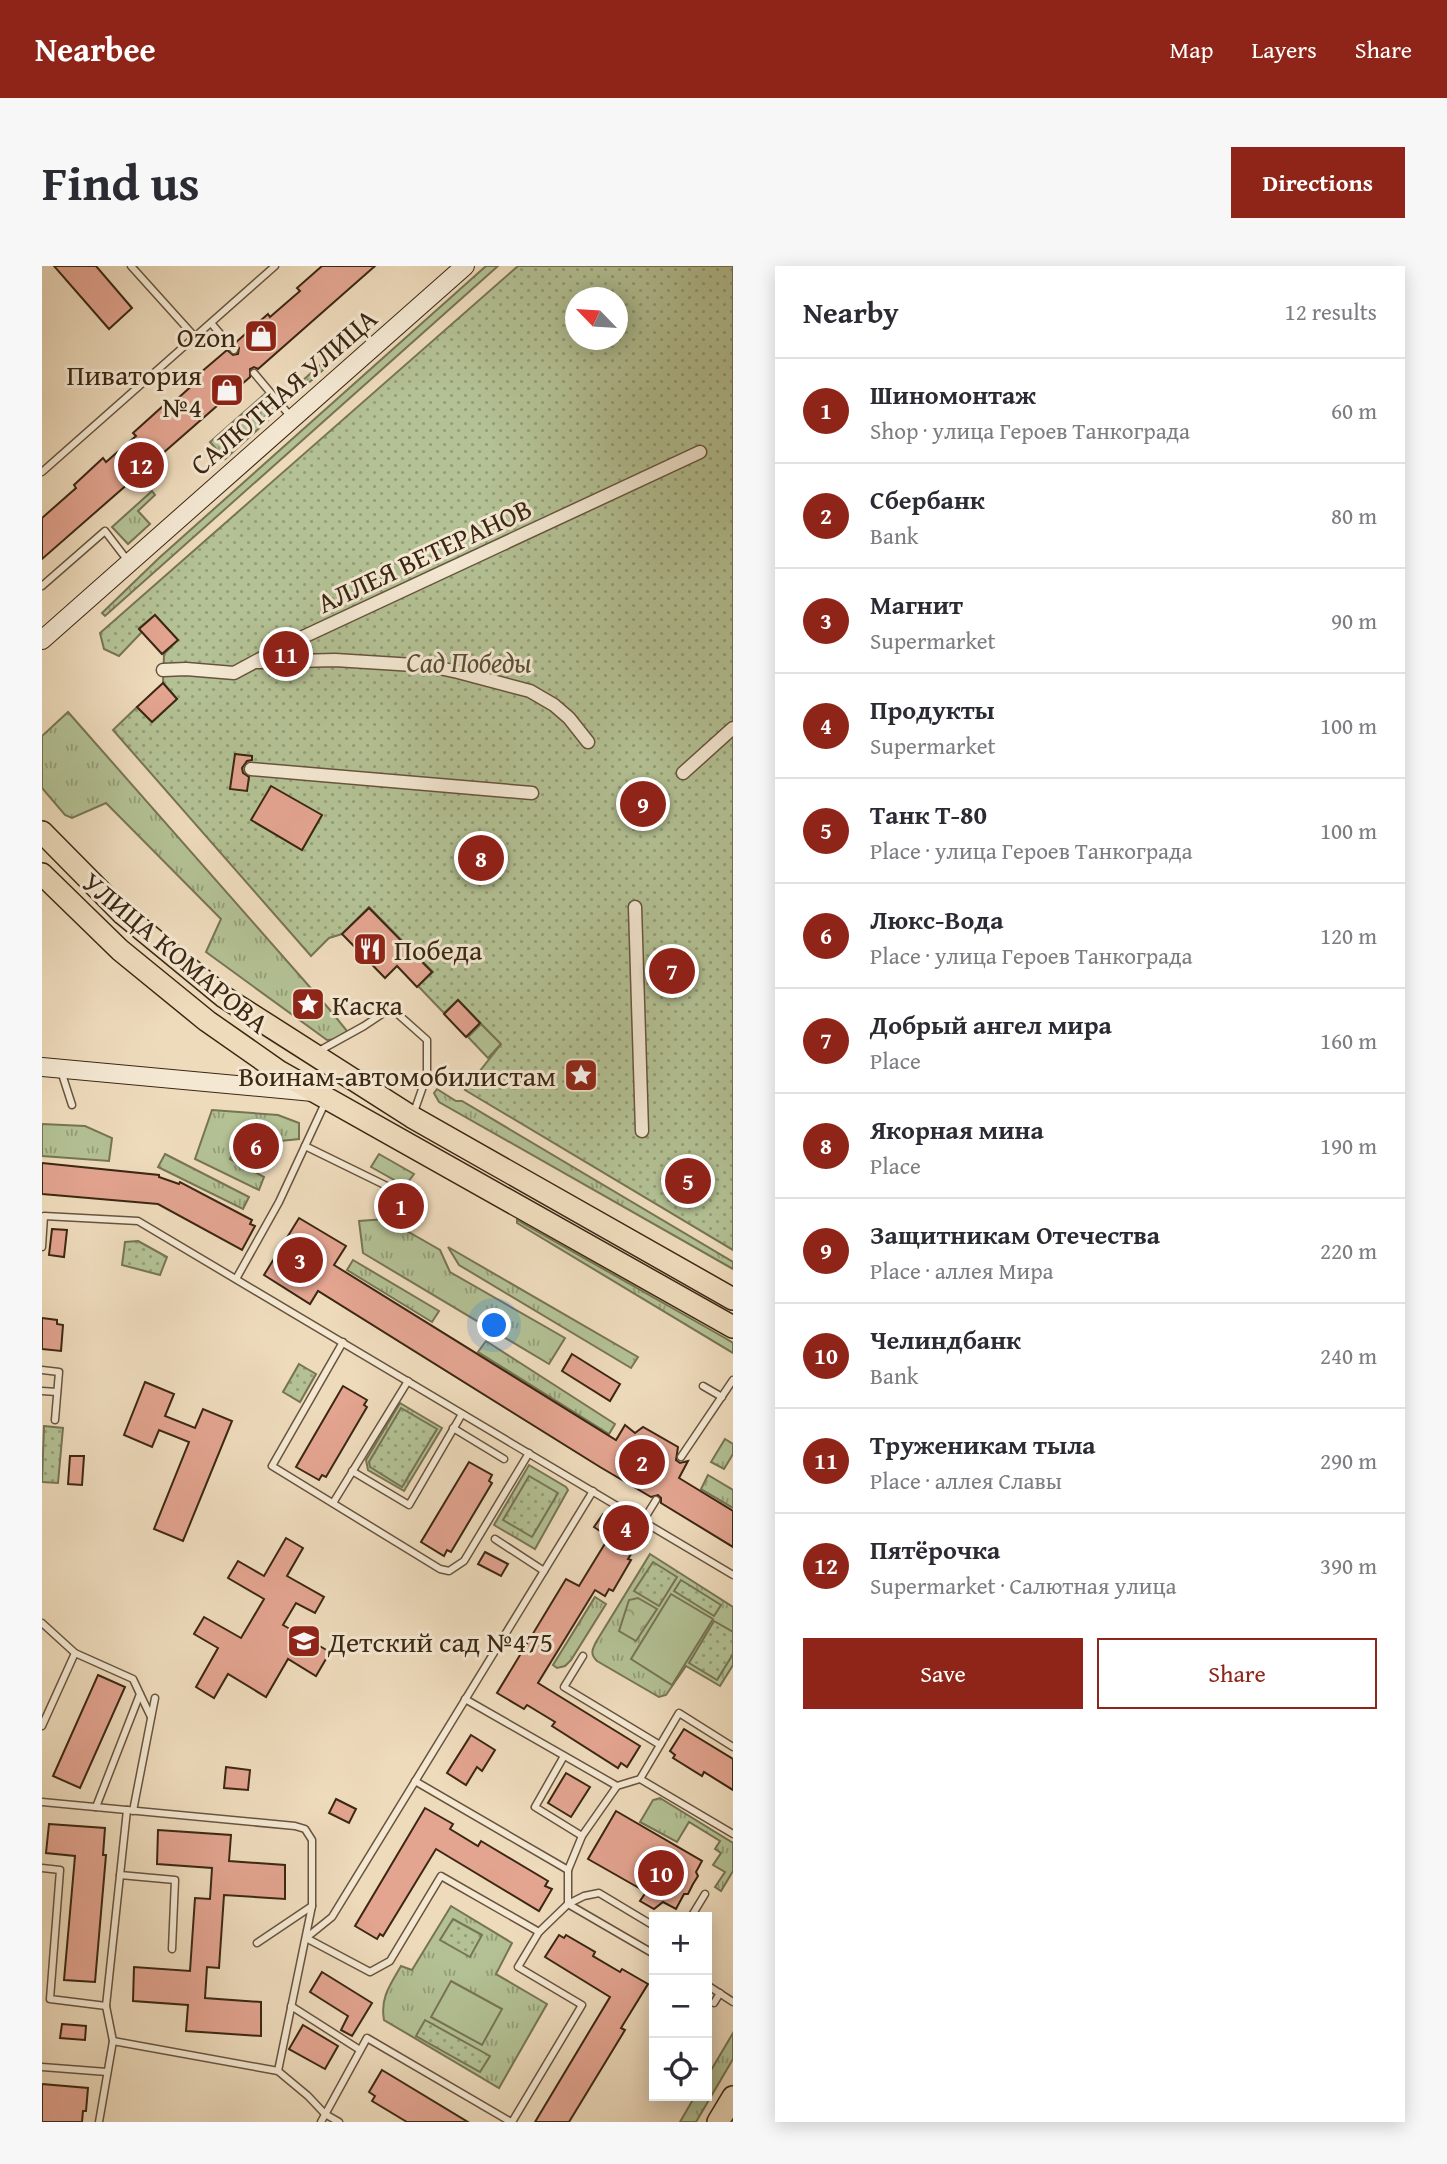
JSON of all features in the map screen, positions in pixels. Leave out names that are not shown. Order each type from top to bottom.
[{"type":"main road","name":"УЛИЦА КОМАРОВА","points":[[42,832],[124,914],[224,997],[412,1117],[733,1299]]},
{"type":"main road","name":"УЛИЦА КОМАРОВА","points":[[42,874],[120,950],[188,1005],[270,1065],[320,1096],[733,1327]]},
{"type":"main road","points":[[320,1096],[342,1074]]},
{"type":"main road","points":[[718,2122],[733,2097]]},
{"type":"street","name":"САЛЮТНАЯ УЛИЦА","points":[[42,640],[465,266]]},
{"type":"street","name":"АЛЛЕЯ ВЕТЕРАНОВ","points":[[163,670],[234,673],[288,644],[700,452]]},
{"type":"street","points":[[254,662],[335,660],[430,666],[458,672],[530,691],[554,705],[569,718],[588,742]]},
{"type":"street","points":[[683,773],[733,728]]},
{"type":"street","points":[[251,769],[532,793]]},
{"type":"street","points":[[635,907],[642,1131]]},
{"type":"street","points":[[42,1067],[320,1096]]},
{"type":"lane","points":[[131,266],[195,337]]},
{"type":"lane","points":[[42,472],[275,266]]},
{"type":"lane","points":[[211,323],[234,350]]},
{"type":"lane","points":[[254,373],[292,418]]},
{"type":"lane","points":[[42,586],[105,531],[129,562]]},
{"type":"lane","points":[[312,1055],[364,1026],[391,1007],[427,1040],[426,1075],[412,1117]]},
{"type":"lane","points":[[61,1069],[72,1105]]},
{"type":"lane","points":[[236,1279],[279,1202],[305,1146],[320,1096]]},
{"type":"lane","points":[[305,1146],[399,1192]]},
{"type":"lane","points":[[42,1247],[44,1216],[138,1221],[733,1575]]},
{"type":"lane","points":[[343,1342],[272,1466],[440,1569],[449,1570],[464,1561],[529,1453]]},
{"type":"lane","points":[[42,1370],[60,1372],[55,1420]]},
{"type":"lane","points":[[681,1457],[731,1388],[733,1380]]},
{"type":"lane","points":[[333,1503],[408,1381]]},
{"type":"lane","points":[[703,1386],[722,1397]]},
{"type":"lane","points":[[42,1391],[57,1392]]},
{"type":"lane","points":[[352,1471],[409,1505],[462,1413]]},
{"type":"lane","points":[[453,1429],[504,1459]]},
{"type":"lane","points":[[306,1938],[332,1917],[593,1491]]},
{"type":"lane","points":[[643,1521],[656,1500]]},
{"type":"lane","points":[[495,1539],[544,1570]]},
{"type":"lane","points":[[42,1623],[75,1653],[133,1679],[151,1717]]},
{"type":"lane","points":[[42,1726],[75,1653]]},
{"type":"lane","points":[[583,1656],[564,1687],[660,1745]]},
{"type":"lane","points":[[96,1807],[140,1694]]},
{"type":"lane","points":[[99,2122],[113,2041],[106,2006],[120,1875],[130,1810],[155,1698]]},
{"type":"lane","points":[[465,1699],[617,1786]]},
{"type":"lane","points":[[568,1904],[568,1871],[582,1836],[617,1786],[640,1779],[679,1713],[733,1747]]},
{"type":"lane","points":[[564,1756],[535,1807],[582,1836]]},
{"type":"lane","points":[[640,1779],[733,1834]]},
{"type":"lane","points":[[415,1781],[568,1871]]},
{"type":"lane","points":[[42,1802],[305,1829],[312,1840],[312,1906],[278,2071]]},
{"type":"lane","points":[[42,1868],[60,1870],[50,1999],[106,2006]]},
{"type":"lane","points":[[120,1875],[175,1880],[172,1949]]},
{"type":"lane","points":[[306,1938],[370,1972],[390,1961],[441,1876],[539,1932]]},
{"type":"lane","points":[[321,2122],[367,2038],[512,2122],[582,2005],[518,1967],[539,1932],[568,1904],[584,1896],[599,1893],[649,1923]]},
{"type":"lane","points":[[694,1912],[705,1894]]},
{"type":"lane","points":[[568,1904],[649,1951]]},
{"type":"lane","points":[[257,1943],[312,1906]]},
{"type":"lane","points":[[712,1988],[733,2001]]},
{"type":"lane","points":[[714,2003],[720,1993]]},
{"type":"lane","points":[[292,2007],[360,2050]]},
{"type":"lane","points":[[113,2041],[278,2071],[325,2114],[339,2122]]},
{"type":"lane","points":[[42,2067],[107,2072]]},
{"type":"green space","points":[[486,266],[498,266],[105,616],[102,613],[159,558]]},
{"type":"green space","name":"Сад Победы","points":[[518,266],[733,266],[733,1250],[465,1090],[501,1044],[458,1000],[444,1013],[418,986],[433,972],[369,907],[342,934],[329,938],[311,956],[113,730],[137,707],[152,722],[177,699],[163,683],[164,654],[178,640],[155,615],[139,628],[142,632],[119,656],[104,649],[100,633]]},
{"type":"green space","points":[[351,337],[353,343],[304,387],[302,381]]},
{"type":"green space","points":[[267,392],[276,405],[274,415],[225,459],[210,442]]},
{"type":"green space","points":[[152,491],[155,495],[138,511],[150,524],[128,544],[112,527]]},
{"type":"green space","points":[[68,712],[330,1010],[347,1031],[341,1039],[327,1040],[206,952],[221,919],[106,803],[72,818],[65,815],[42,788],[42,736]]},
{"type":"green space","points":[[481,1024],[501,1044],[488,1058],[468,1037]]},
{"type":"green space","points":[[437,1089],[456,1101],[462,1101],[733,1262],[733,1269],[439,1102],[434,1093]]},
{"type":"green space","points":[[212,1110],[278,1115],[299,1123],[299,1139],[280,1141],[244,1129],[230,1159],[264,1177],[259,1190],[195,1159]]},
{"type":"green space","points":[[42,1124],[85,1126],[112,1138],[109,1161],[42,1156]]},
{"type":"green space","points":[[165,1154],[249,1197],[243,1209],[158,1167]]},
{"type":"green space","points":[[379,1154],[414,1174],[405,1186],[371,1167]]},
{"type":"green space","points":[[386,1219],[440,1250],[450,1272],[565,1338],[549,1364],[363,1253],[359,1221]]},
{"type":"green space","points":[[517,1220],[725,1338],[733,1343],[733,1353],[517,1223]]},
{"type":"green space","points":[[138,1241],[167,1257],[160,1275],[122,1265],[125,1242]]},
{"type":"green space","points":[[448,1247],[638,1357],[631,1368],[459,1265]]},
{"type":"green space","points":[[353,1260],[439,1311],[432,1322],[347,1270]]},
{"type":"green space","points":[[486,1341],[615,1424],[609,1434],[478,1352]]},
{"type":"green space","points":[[299,1364],[316,1374],[300,1402],[283,1392]]},
{"type":"green space","points":[[400,1403],[442,1428],[404,1491],[368,1470],[366,1460]]},
{"type":"green space","points":[[401,1408],[437,1429],[402,1487],[370,1467],[369,1462]]},
{"type":"green space","points":[[44,1426],[63,1428],[58,1483],[42,1482]]},
{"type":"green space","points":[[725,1439],[733,1444],[733,1454],[724,1469],[711,1462]]},
{"type":"green space","points":[[529,1465],[568,1490],[535,1549],[494,1525]]},
{"type":"green space","points":[[708,1475],[733,1490],[733,1508],[701,1489]]},
{"type":"green space","points":[[529,1476],[558,1493],[532,1537],[503,1520]]},
{"type":"green space","points":[[650,1554],[733,1607],[733,1665],[720,1686],[686,1666],[666,1695],[659,1697],[597,1661],[593,1656],[596,1642]]},
{"type":"green space","points":[[653,1562],[677,1577],[659,1606],[634,1591]]},
{"type":"green space","points":[[681,1580],[721,1605],[714,1616],[674,1591]]},
{"type":"green space","points":[[671,1594],[713,1619],[672,1685],[631,1659]]},
{"type":"green space","points":[[595,1597],[606,1604],[571,1660],[565,1666],[557,1668],[553,1665]]},
{"type":"green space","points":[[638,1598],[657,1609],[636,1641],[619,1631],[629,1600]]},
{"type":"green space","points":[[714,1621],[733,1632],[733,1654],[717,1680],[689,1663]]},
{"type":"green space","points":[[660,1798],[733,1843],[733,1871],[721,1891],[715,1887],[725,1872],[713,1865],[721,1853],[715,1849],[720,1841],[689,1822],[677,1842],[640,1822],[653,1800]]},
{"type":"green space","points":[[451,1906],[512,1943],[496,1974],[547,2004],[499,2088],[384,2020],[385,1998],[401,1966],[412,1970]]},
{"type":"green space","points":[[453,1919],[482,1935],[470,1957],[440,1940]]},
{"type":"green space","points":[[451,1981],[502,2009],[482,2045],[431,2017]]},
{"type":"green space","points":[[425,2020],[490,2056],[480,2072],[416,2036]]},
{"type":"green space","points":[[733,2033],[733,2059],[712,2095],[712,2069]]},
{"type":"green space","points":[[692,2101],[708,2101],[696,2122],[680,2122]]},
{"type":"building","points":[[54,266],[96,266],[132,308],[109,329]]},
{"type":"building","points":[[322,266],[375,266],[258,369],[250,369],[250,377],[42,559],[42,518],[76,488],[74,485],[103,458],[106,462],[136,436],[133,433],[163,406],[166,409],[196,382],[193,379],[227,350],[233,355],[238,354],[239,348],[235,343],[300,291],[297,288]]},
{"type":"building","points":[[155,615],[178,640],[162,654],[139,629]]},
{"type":"building","points":[[163,683],[177,699],[152,722],[137,707]]},
{"type":"building","points":[[235,754],[252,756],[252,760],[247,761],[242,768],[243,773],[249,777],[247,791],[230,789]]},
{"type":"building","points":[[271,786],[322,815],[302,850],[251,820]]},
{"type":"building","points":[[369,908],[432,972],[417,987],[397,966],[385,978],[342,934]]},
{"type":"building","points":[[458,1000],[480,1023],[466,1037],[444,1014]]},
{"type":"building","points":[[245,1132],[257,1139],[262,1137],[270,1140],[274,1149],[268,1159],[259,1160],[237,1148]]},
{"type":"building","points":[[42,1163],[159,1175],[179,1184],[180,1182],[252,1220],[250,1224],[255,1226],[242,1250],[158,1204],[42,1194]]},
{"type":"building","points":[[399,1198],[410,1203],[404,1214],[393,1208]]},
{"type":"building","points":[[299,1218],[346,1246],[334,1265],[616,1440],[625,1425],[635,1433],[643,1427],[678,1447],[676,1460],[680,1463],[688,1461],[679,1478],[733,1511],[733,1547],[661,1503],[658,1495],[651,1497],[600,1467],[318,1291],[310,1304],[264,1275]]},
{"type":"building","points":[[52,1229],[67,1230],[64,1257],[49,1255]]},
{"type":"building","points":[[42,1318],[57,1320],[57,1324],[63,1325],[61,1351],[42,1349]]},
{"type":"building","points":[[572,1354],[620,1384],[610,1401],[562,1371]]},
{"type":"building","points":[[145,1382],[174,1394],[165,1416],[195,1428],[203,1409],[232,1421],[183,1541],[154,1529],[189,1442],[159,1430],[152,1447],[124,1435]]},
{"type":"building","points":[[343,1386],[367,1400],[364,1405],[367,1407],[326,1477],[322,1475],[319,1480],[296,1467]]},
{"type":"building","points":[[70,1456],[84,1456],[82,1485],[68,1484]]},
{"type":"building","points":[[469,1462],[492,1475],[489,1481],[492,1483],[451,1552],[447,1550],[444,1556],[421,1542]]},
{"type":"building","points":[[603,1514],[641,1538],[613,1591],[609,1589],[605,1596],[595,1590],[538,1683],[640,1746],[627,1767],[621,1763],[618,1768],[552,1726],[555,1722],[527,1705],[524,1709],[497,1693],[566,1579],[579,1586],[609,1537],[594,1527]]},
{"type":"building","points":[[286,1538],[303,1548],[287,1576],[324,1597],[315,1613],[296,1603],[283,1625],[330,1652],[316,1676],[288,1659],[266,1697],[228,1674],[214,1698],[196,1687],[218,1648],[194,1634],[204,1617],[241,1638],[264,1599],[228,1578],[238,1561],[264,1576]]},
{"type":"building","points":[[485,1552],[508,1564],[501,1576],[478,1564]]},
{"type":"building","points":[[98,1675],[125,1687],[80,1788],[53,1776]]},
{"type":"building","points":[[684,1729],[733,1759],[733,1790],[704,1772],[702,1776],[673,1758],[675,1755],[670,1751]]},
{"type":"building","points":[[471,1735],[495,1750],[482,1771],[477,1767],[466,1785],[447,1773]]},
{"type":"building","points":[[226,1767],[250,1770],[248,1790],[224,1788]]},
{"type":"building","points":[[566,1773],[590,1787],[571,1817],[548,1803]]},
{"type":"building","points":[[336,1799],[356,1809],[349,1823],[329,1813]]},
{"type":"building","points":[[425,1808],[453,1824],[450,1829],[478,1846],[481,1841],[548,1881],[545,1886],[552,1889],[539,1911],[436,1849],[383,1936],[380,1934],[377,1939],[355,1926]]},
{"type":"building","points":[[616,1811],[702,1861],[696,1872],[698,1876],[676,1909],[663,1902],[654,1909],[640,1901],[646,1892],[588,1859]]},
{"type":"building","points":[[49,1824],[105,1828],[103,1855],[106,1855],[95,1982],[64,1980],[75,1856],[46,1853]]},
{"type":"building","points":[[158,1830],[231,1835],[229,1861],[285,1865],[285,1899],[224,1895],[219,1968],[207,1967],[205,1998],[261,2002],[261,2036],[186,2031],[188,2005],[133,2001],[134,1967],[190,1971],[195,1898],[210,1899],[212,1868],[157,1864]]},
{"type":"building","points":[[559,1935],[564,1938],[566,1935],[595,1952],[593,1956],[648,1984],[621,2028],[625,2030],[569,2122],[535,2122],[610,1997],[545,1957]]},
{"type":"building","points":[[322,1972],[372,2003],[352,2036],[341,2030],[348,2016],[310,1992]]},
{"type":"building","points":[[62,2024],[86,2026],[85,2040],[60,2038]]},
{"type":"building","points":[[303,2025],[338,2046],[325,2069],[289,2049]]},
{"type":"building","points":[[382,2070],[468,2122],[407,2122],[372,2101],[375,2096],[369,2092]]},
{"type":"building","points":[[42,2084],[88,2088],[82,2122],[42,2122]]},
{"type":"place","name":"Ozon","points":[[261,336]]},
{"type":"place","name":"Пиватория №4","points":[[227,390]]},
{"type":"place","name":"Пятёрочка","points":[[141,465]]},
{"type":"place","name":"Труженикам тыла","points":[[286,654]]},
{"type":"place","name":"Защитникам Отечества","points":[[643,804]]},
{"type":"place","name":"Якорная мина","points":[[481,858]]},
{"type":"place","name":"Победа","points":[[370,949]]},
{"type":"place","name":"Добрый ангел мира","points":[[672,971]]},
{"type":"place","name":"Каска","points":[[308,1004]]},
{"type":"place","name":"Воинам-автомобилистам","points":[[581,1075]]},
{"type":"place","name":"Люкс-Вода","points":[[256,1146]]},
{"type":"place","name":"Танк Т-80","points":[[688,1181]]},
{"type":"place","name":"Шиномонтаж","points":[[401,1206]]},
{"type":"place","name":"Магнит","points":[[300,1260]]},
{"type":"place","name":"Сбербанк","points":[[642,1462]]},
{"type":"place","name":"Продукты","points":[[626,1528]]},
{"type":"place","name":"Детский сад №475","points":[[304,1641]]},
{"type":"place","name":"Челиндбанк","points":[[661,1873]]}]
